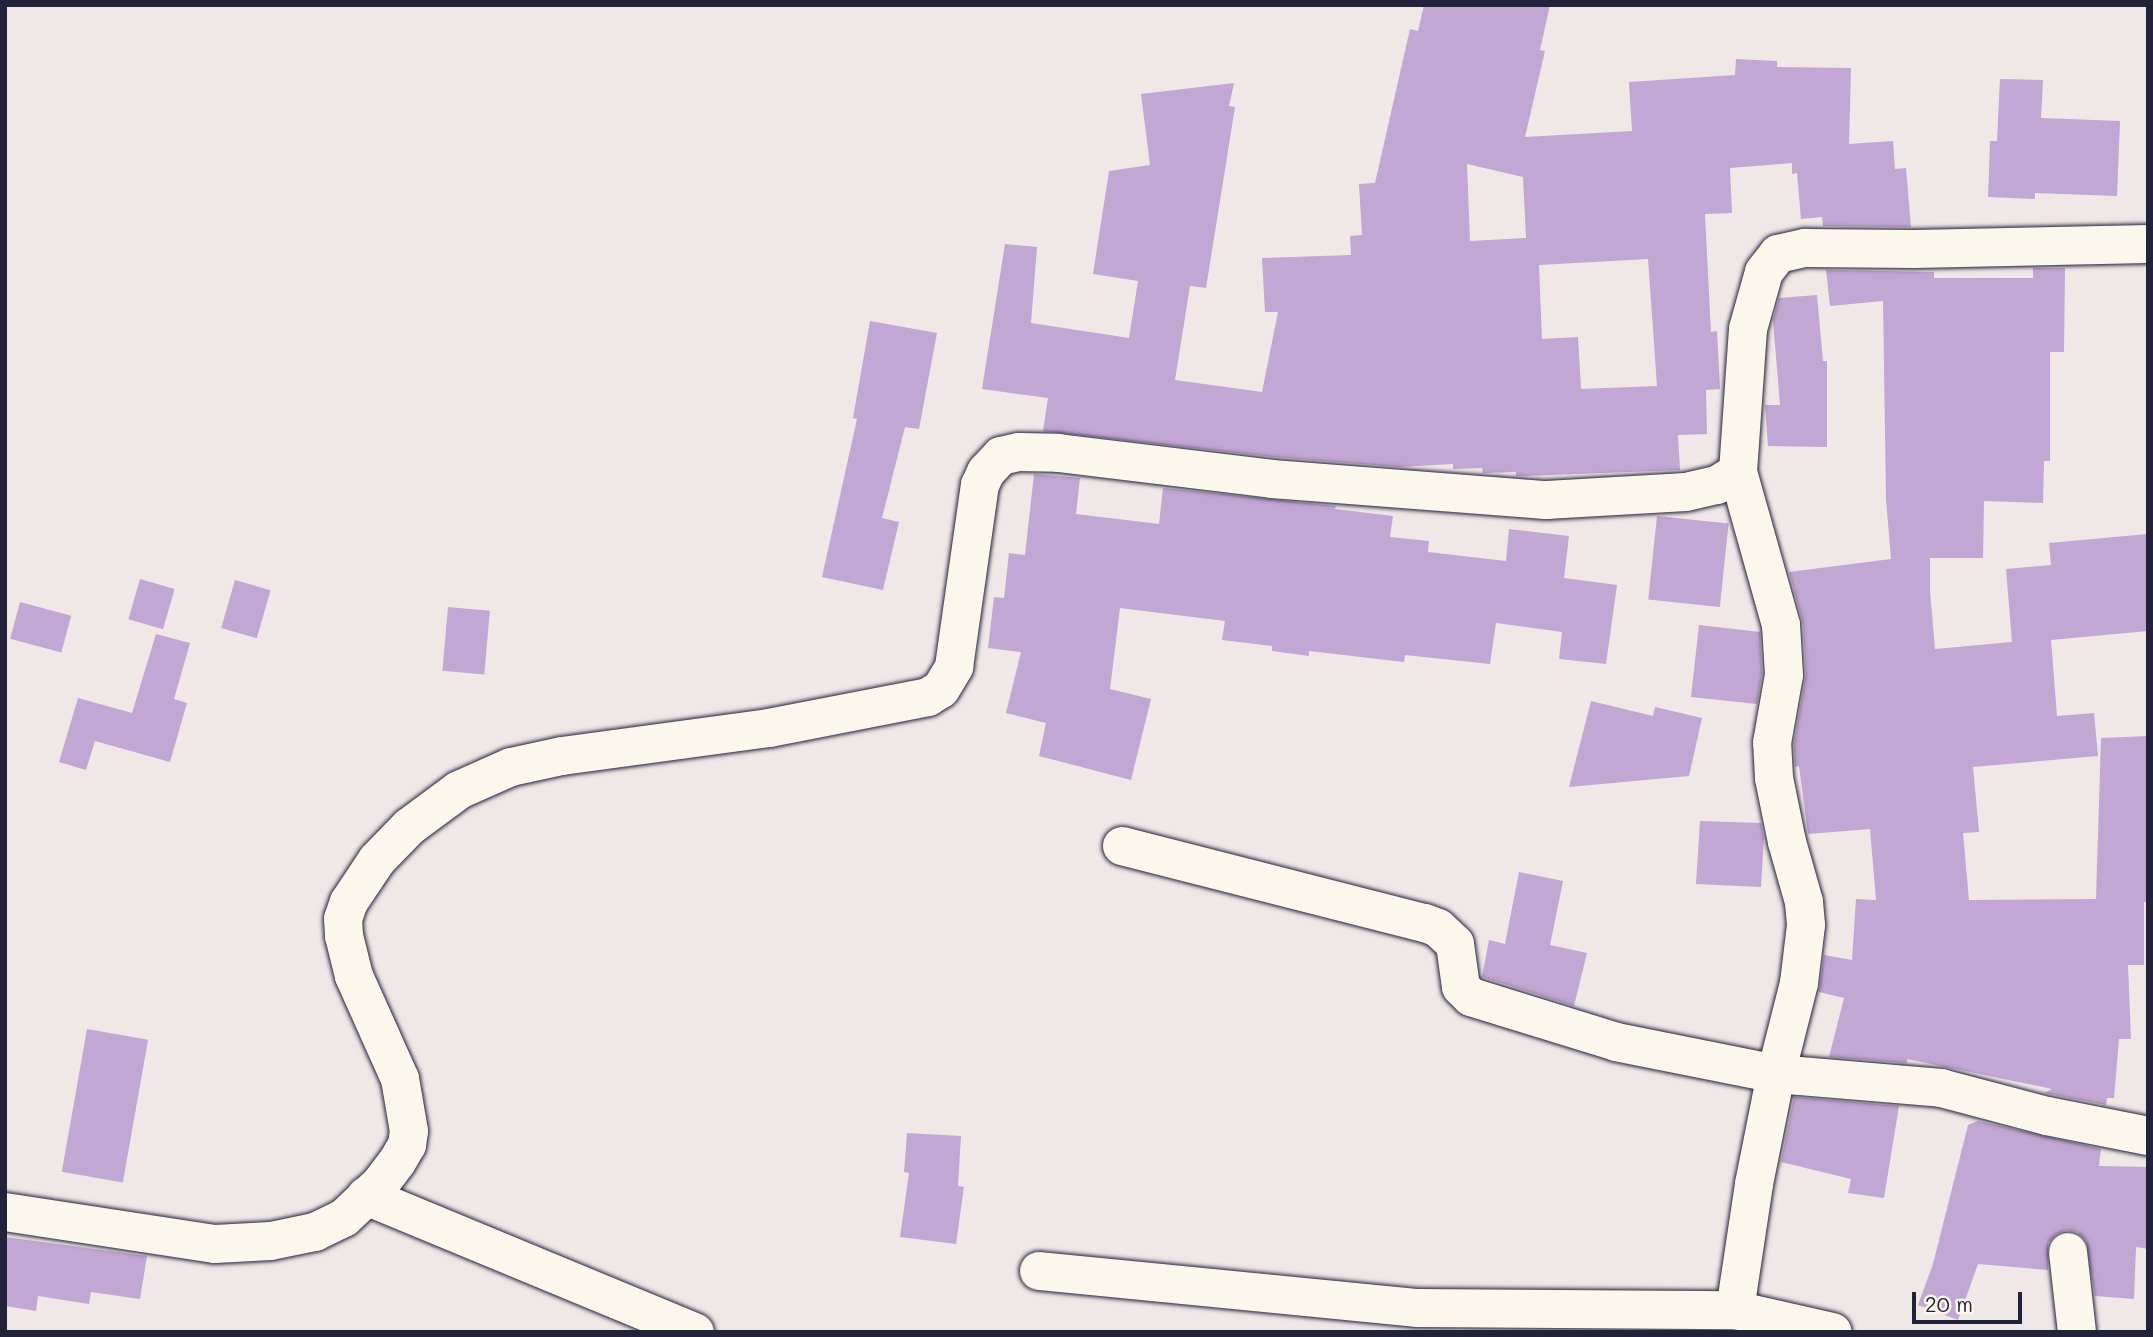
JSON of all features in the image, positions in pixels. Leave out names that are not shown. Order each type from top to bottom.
[{"type":"street","points":[[1735,1310],[1754,1184],[1776,1074],[1799,983],[1806,925],[1804,902],[1787,842],[1774,778],[1772,743],[1784,675],[1781,625],[1738,472],[1748,329],[1764,272],[1778,254],[1805,247],[1915,249],[2148,244]]},
{"type":"street","points":[[5,1212],[215,1244],[271,1241],[315,1233],[344,1218],[397,1162],[407,1145],[409,1131],[400,1079],[354,976],[344,936],[343,919],[349,902],[377,860],[409,827],[459,790],[511,767],[562,756],[769,728],[928,697],[941,689],[954,667],[980,485],[986,472],[1001,456],[1019,452],[1058,453],[1272,479],[1546,500],[1686,492],[1717,485],[1738,472]]},
{"type":"street","points":[[1122,846],[1438,928],[1455,944],[1464,992],[1481,1003],[1616,1042],[1776,1074],[1941,1088],[2047,1116],[2148,1136]]},
{"type":"street","points":[[366,1196],[695,1332]]},
{"type":"street","points":[[2068,1252],[2077,1332]]},
{"type":"street","points":[[1038,1271],[1417,1308],[1735,1310],[1833,1332]]},
{"type":"building","points":[[1424,5],[1550,5],[1540,50],[1545,51],[1525,137],[1632,131],[1629,82],[1735,75],[1736,59],[1777,61],[1777,67],[1851,68],[1849,144],[1893,141],[1895,169],[1906,168],[1911,227],[1823,226],[1822,217],[1801,219],[1797,173],[1792,174],[1792,163],[1730,168],[1732,213],[1705,214],[1711,332],[1717,331],[1720,389],[1706,390],[1707,434],[1678,435],[1680,470],[1516,476],[1516,472],[1483,473],[1482,468],[1453,469],[1453,464],[1399,467],[1274,457],[1043,431],[1048,398],[982,389],[1005,244],[1037,247],[1031,323],[1129,338],[1138,281],[1093,274],[1109,171],[1150,165],[1141,94],[1234,83],[1229,106],[1235,107],[1206,288],[1190,286],[1175,380],[1262,392],[1278,312],[1265,312],[1262,258],[1351,255],[1350,236],[1362,235],[1359,184],[1375,183],[1410,29],[1418,31]],"holes":[[[1467,164],[1523,177],[1526,238],[1470,241]],[[1648,259],[1657,386],[1581,389],[1578,337],[1542,339],[1539,265]]]},
{"type":"building","points":[[2000,79],[2043,80],[2041,118],[2120,121],[2117,196],[2035,193],[2035,199],[1988,197],[1990,141],[1997,141]]},
{"type":"building","points":[[2033,268],[2065,268],[2064,352],[2050,352],[2050,461],[2044,461],[2043,503],[1984,501],[1983,558],[1930,558],[1935,649],[2012,642],[2006,569],[2051,565],[2049,543],[2148,534],[2148,631],[2051,640],[2057,716],[2094,713],[2098,756],[1973,767],[1979,832],[1963,833],[1969,900],[2096,899],[2101,738],[2148,736],[2148,902],[2144,902],[2144,965],[2128,965],[2131,1039],[2119,1039],[2114,1098],[2107,1098],[2106,1105],[2044,1093],[2052,1089],[1907,1059],[1907,1063],[1829,1057],[1844,998],[1819,992],[1824,955],[1852,960],[1856,899],[1876,900],[1870,829],[1808,834],[1799,766],[1795,767],[1794,744],[1806,674],[1803,623],[1789,572],[1891,559],[1886,499],[1883,301],[1830,306],[1826,270],[1934,272],[1934,278],[2033,278]]},
{"type":"building","points":[[1817,295],[1823,361],[1827,361],[1827,447],[1768,446],[1765,405],[1780,405],[1773,321],[1779,298]]},
{"type":"building","points":[[870,321],[937,333],[919,429],[905,427],[882,518],[899,522],[883,590],[822,577],[857,419],[853,418]]},
{"type":"building","points":[[1034,474],[1080,478],[1076,514],[1159,524],[1163,488],[1336,506],[1335,509],[1393,516],[1390,537],[1429,541],[1428,552],[1506,561],[1509,529],[1569,536],[1564,578],[1617,585],[1606,664],[1559,659],[1562,632],[1496,623],[1490,664],[1405,655],[1404,662],[1309,651],[1309,656],[1272,651],[1272,646],[1222,640],[1225,621],[1120,608],[1110,689],[1151,699],[1131,780],[1039,756],[1046,723],[1006,713],[1021,652],[988,648],[994,597],[1004,598],[1009,553],[1025,555]]},
{"type":"building","points":[[1657,516],[1729,524],[1720,607],[1648,600]]},
{"type":"building","points":[[140,579],[175,589],[163,629],[128,619]]},
{"type":"building","points":[[235,580],[271,590],[257,638],[221,628]]},
{"type":"building","points":[[20,602],[71,616],[61,652],[10,639]]},
{"type":"building","points":[[448,607],[490,611],[484,674],[442,671]]},
{"type":"building","points":[[1699,625],[1760,632],[1762,674],[1757,704],[1691,697]]},
{"type":"building","points":[[156,634],[190,643],[174,699],[187,703],[170,762],[95,741],[86,770],[59,762],[78,698],[132,713]]},
{"type":"building","points":[[1591,701],[1653,716],[1655,707],[1702,718],[1689,776],[1569,787]]},
{"type":"building","points":[[1700,821],[1761,823],[1764,838],[1761,887],[1696,884]]},
{"type":"building","points":[[1519,872],[1563,881],[1550,945],[1587,953],[1574,1006],[1482,977],[1489,940],[1505,944]]},
{"type":"building","points":[[87,1029],[148,1040],[123,1183],[62,1172]]},
{"type":"building","points":[[1794,1097],[1899,1106],[1884,1198],[1848,1193],[1851,1179],[1781,1162]]},
{"type":"building","points":[[1978,1121],[2101,1149],[2099,1166],[2148,1167],[2148,1249],[2136,1247],[2134,1299],[2095,1296],[2086,1240],[2077,1232],[2066,1230],[2056,1234],[2048,1243],[2048,1270],[1978,1264],[1958,1320],[1918,1305],[1933,1264],[1968,1125]]},
{"type":"building","points":[[907,1133],[961,1136],[958,1186],[964,1187],[956,1244],[900,1237],[909,1173],[904,1172]]},
{"type":"building","points":[[5,1237],[147,1256],[140,1299],[91,1292],[89,1304],[38,1296],[36,1311],[5,1306]]}]
